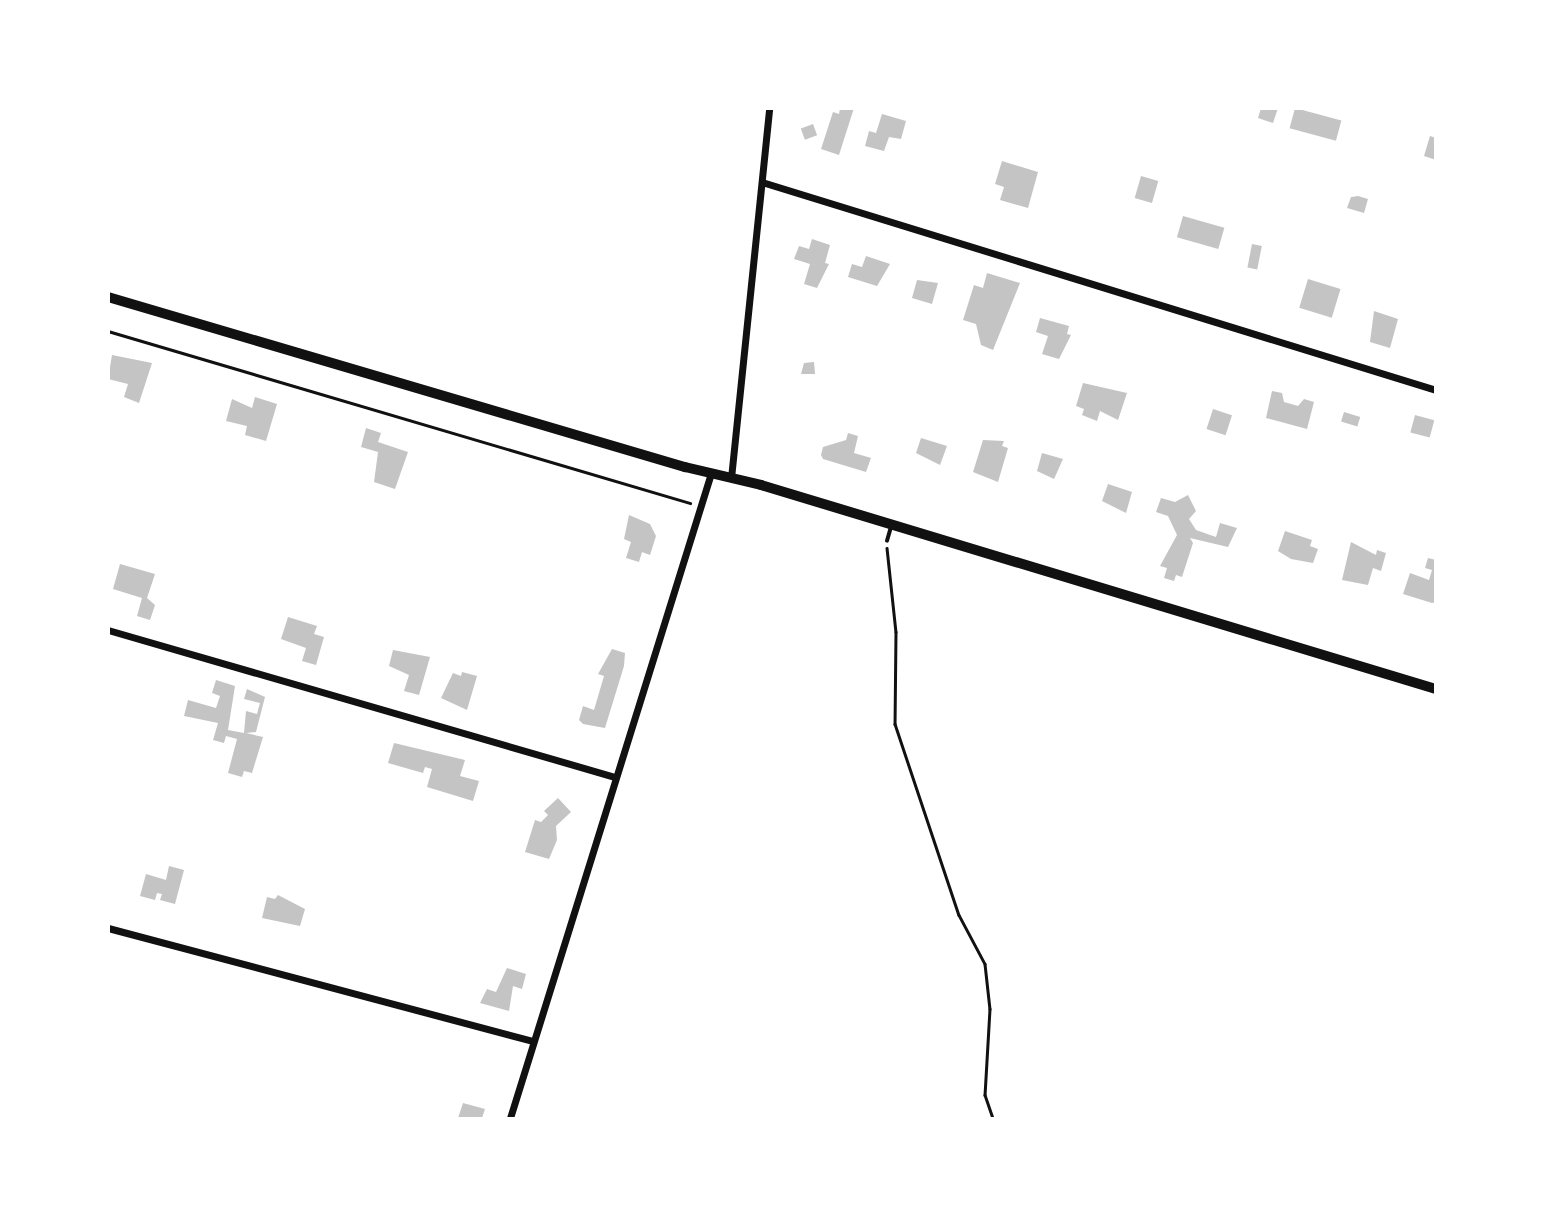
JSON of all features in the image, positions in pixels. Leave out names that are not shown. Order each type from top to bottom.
[{"type":"street","points":[[731,478],[769,108]]},
{"type":"street","points":[[762,182],[1436,390]]},
{"type":"street","points":[[108,297],[891,525],[1436,689]]},
{"type":"street","points":[[510,1118],[711,473]]},
{"type":"street","points":[[108,630],[615,777]]},
{"type":"street","points":[[108,928],[533,1041]]},
{"type":"lane","points":[[887,541],[891,525]]},
{"type":"path","points":[[108,331],[700,506]]},
{"type":"path","points":[[887,541],[896,632],[895,724],[950,889],[985,964],[990,1009],[985,1095],[993,1118]]},
{"type":"building","points":[[840,108],[854,108],[839,155],[821,149],[833,112],[839,114]]},
{"type":"building","points":[[1261,108],[1278,108],[1273,123],[1258,118]]},
{"type":"building","points":[[1295,108],[1341,120],[1336,141],[1290,128]]},
{"type":"building","points":[[882,114],[906,121],[901,139],[889,137],[884,151],[865,146],[869,131],[876,133]]},
{"type":"building","points":[[813,124],[817,135],[805,140],[801,128]]},
{"type":"building","points":[[1430,136],[1436,138],[1436,160],[1424,156]]},
{"type":"building","points":[[1002,161],[1038,172],[1028,208],[1000,200],[1004,187],[995,184]]},
{"type":"building","points":[[1141,176],[1158,181],[1152,203],[1135,198]]},
{"type":"building","points":[[1351,197],[1368,199],[1364,213],[1347,208]]},
{"type":"building","points":[[1183,216],[1224,228],[1218,249],[1177,237]]},
{"type":"building","points":[[812,239],[830,245],[825,263],[829,264],[817,288],[804,284],[810,264],[794,259],[799,246],[809,249]]},
{"type":"building","points":[[1252,244],[1262,246],[1257,269],[1247,268]]},
{"type":"building","points":[[866,256],[890,264],[877,286],[848,277],[852,264],[862,267]]},
{"type":"building","points":[[987,273],[1020,283],[993,350],[981,345],[976,324],[963,320],[974,285],[983,288]]},
{"type":"building","points":[[1308,279],[1341,289],[1332,318],[1299,308]]},
{"type":"building","points":[[917,280],[938,283],[932,304],[912,298]]},
{"type":"building","points":[[1374,311],[1398,319],[1390,348],[1370,342]]},
{"type":"building","points":[[1040,318],[1069,326],[1067,334],[1071,335],[1059,359],[1042,354],[1048,336],[1036,332]]},
{"type":"building","points":[[112,355],[152,363],[139,403],[124,397],[128,384],[108,379]]},
{"type":"building","points":[[814,362],[815,374],[801,374],[804,363]]},
{"type":"building","points":[[1083,383],[1127,393],[1118,420],[1100,411],[1097,421],[1082,415],[1084,409],[1076,406]]},
{"type":"building","points":[[1272,391],[1282,393],[1284,402],[1298,406],[1304,399],[1314,402],[1307,429],[1266,418]]},
{"type":"building","points":[[255,397],[277,404],[266,441],[245,435],[247,426],[226,421],[232,399],[252,408]]},
{"type":"building","points":[[1213,409],[1232,415],[1226,435],[1207,429]]},
{"type":"building","points":[[1344,412],[1360,417],[1357,427],[1341,422]]},
{"type":"building","points":[[1415,415],[1434,420],[1430,438],[1410,432]]},
{"type":"building","points":[[366,428],[381,433],[378,442],[408,452],[395,489],[374,482],[378,452],[361,447]]},
{"type":"building","points":[[848,433],[858,436],[854,453],[871,458],[866,472],[823,459],[821,455],[823,447],[846,440]]},
{"type":"building","points":[[921,438],[947,446],[940,465],[916,453]]},
{"type":"building","points":[[983,440],[1004,441],[1002,446],[1008,448],[998,482],[973,472]]},
{"type":"building","points":[[1042,453],[1063,459],[1054,479],[1037,471]]},
{"type":"building","points":[[1108,484],[1132,492],[1126,513],[1102,501]]},
{"type":"building","points":[[1188,495],[1196,511],[1189,519],[1196,530],[1216,537],[1220,523],[1237,528],[1228,547],[1190,538],[1193,543],[1182,577],[1176,575],[1174,581],[1164,578],[1167,568],[1160,566],[1177,535],[1168,516],[1156,512],[1161,498],[1175,502]]},
{"type":"building","points":[[629,515],[650,524],[656,536],[650,555],[642,552],[639,562],[626,558],[631,542],[624,539]]},
{"type":"building","points":[[1285,531],[1312,540],[1310,546],[1318,549],[1313,563],[1291,559],[1278,551]]},
{"type":"building","points":[[1351,542],[1376,555],[1377,550],[1386,553],[1381,571],[1373,568],[1368,585],[1342,580]]},
{"type":"building","points":[[1428,558],[1436,560],[1436,602],[1432,603],[1403,594],[1410,573],[1429,580],[1432,570],[1425,568]]},
{"type":"building","points":[[120,564],[155,574],[147,598],[155,605],[150,620],[137,616],[142,598],[113,589]]},
{"type":"building","points":[[288,617],[317,626],[314,634],[324,637],[316,665],[302,661],[306,648],[281,639]]},
{"type":"building","points":[[612,649],[625,653],[624,666],[605,728],[583,724],[579,720],[583,706],[594,710],[604,676],[598,674]]},
{"type":"building","points":[[393,650],[430,657],[419,695],[404,691],[409,675],[389,666]]},
{"type":"building","points":[[462,672],[477,676],[467,710],[441,698],[453,673],[461,676]]},
{"type":"building","points":[[216,680],[235,686],[228,730],[244,733],[246,711],[257,714],[260,703],[244,699],[247,689],[265,697],[256,732],[246,733],[263,737],[252,773],[244,771],[242,777],[228,773],[237,739],[226,736],[224,743],[213,740],[218,723],[184,716],[188,700],[216,708],[220,696],[212,693]]},
{"type":"building","points":[[394,743],[465,760],[460,776],[479,781],[473,801],[427,787],[432,769],[425,767],[423,773],[388,763]]},
{"type":"building","points":[[558,798],[571,812],[556,826],[557,840],[549,859],[525,852],[535,820],[541,822],[548,815],[544,811]]},
{"type":"building","points":[[169,866],[184,870],[175,904],[160,900],[162,894],[157,893],[155,900],[140,896],[146,874],[166,880]]},
{"type":"building","points":[[278,895],[305,909],[300,926],[262,918],[267,897],[275,899]]},
{"type":"building","points":[[507,968],[526,974],[522,989],[513,986],[509,1011],[480,1003],[487,989],[496,992]]},
{"type":"building","points":[[463,1103],[485,1109],[482,1118],[458,1118]]}]
